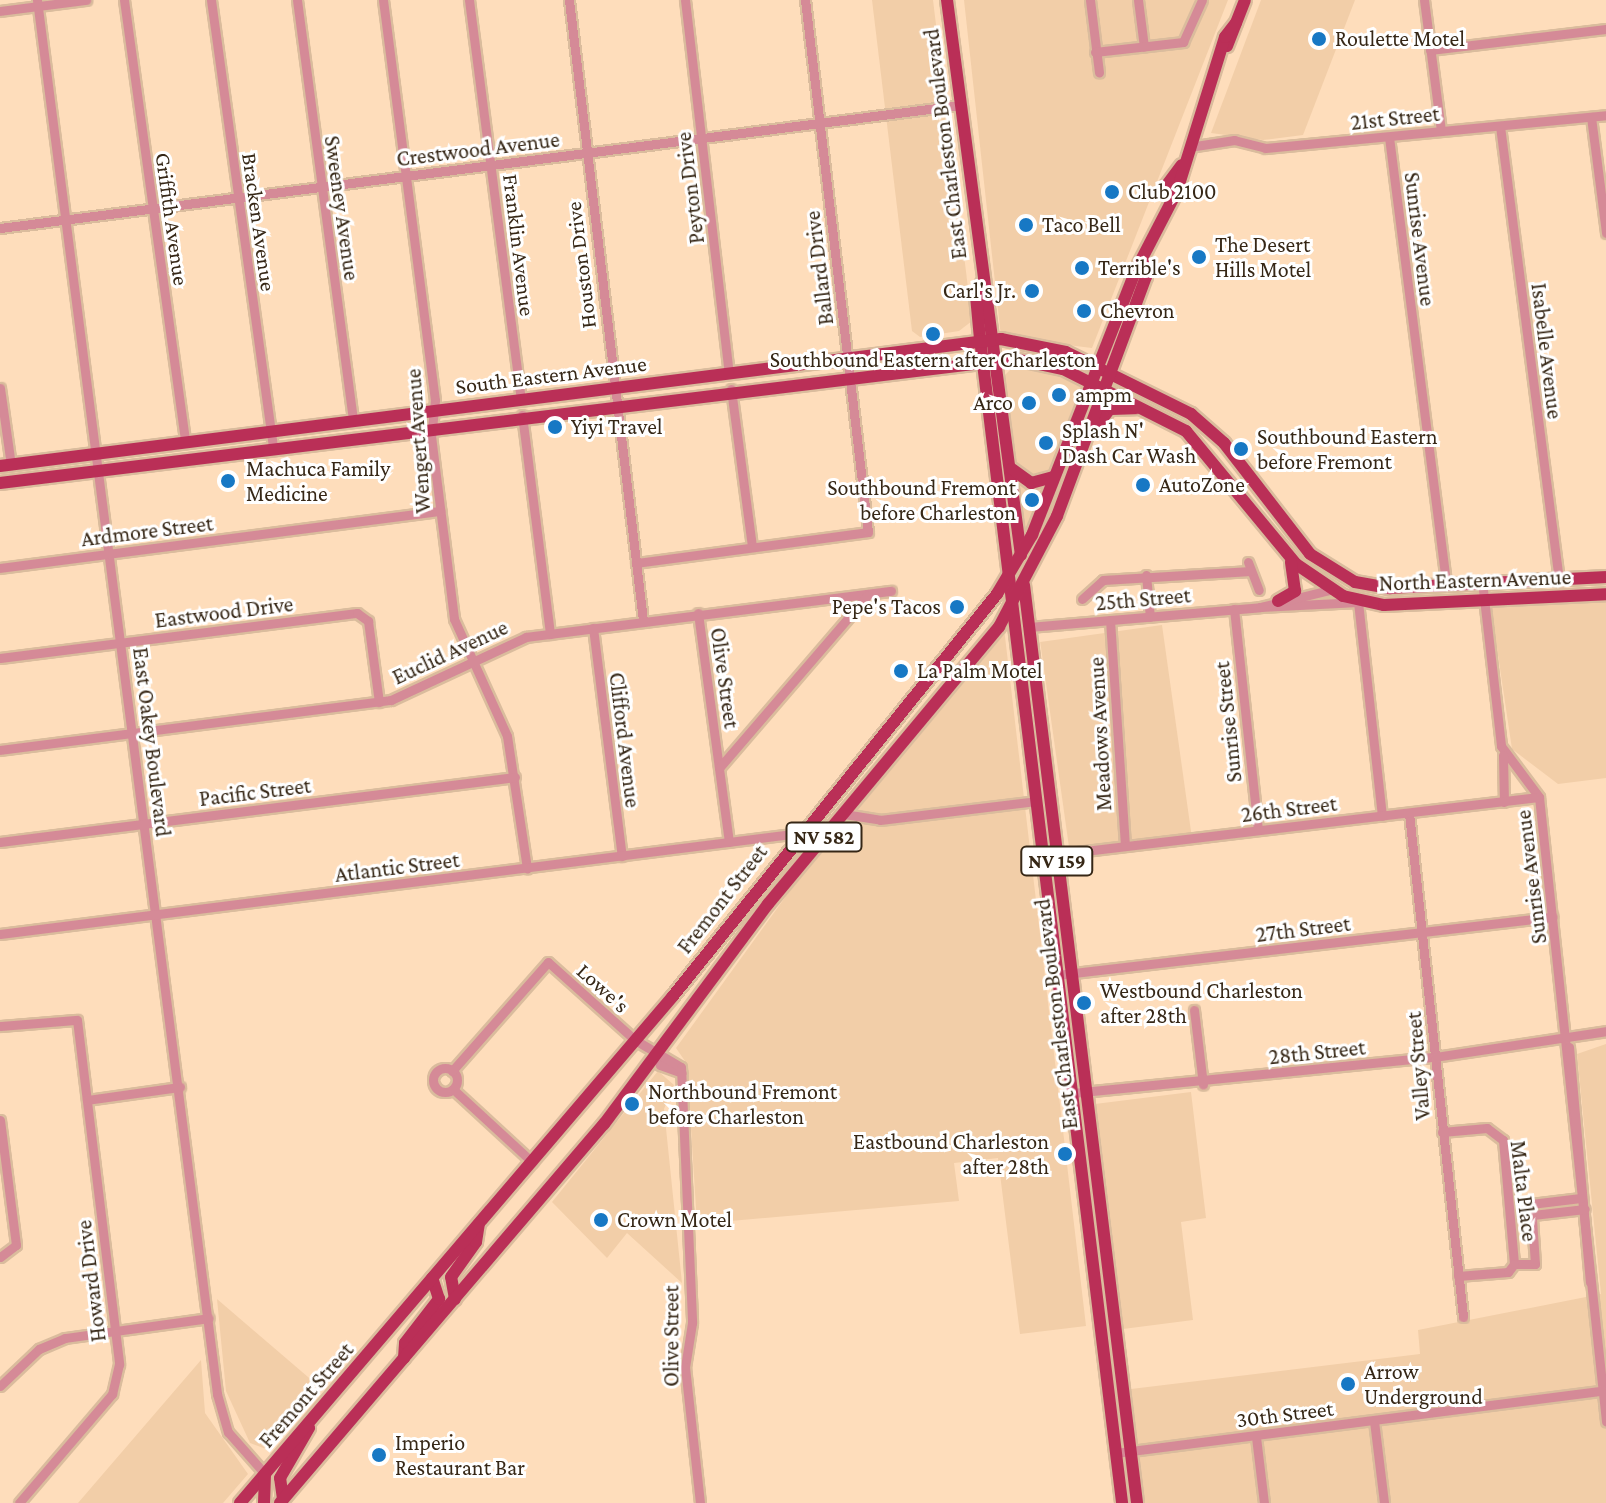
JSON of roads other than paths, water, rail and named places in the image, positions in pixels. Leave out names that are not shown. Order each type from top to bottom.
[{"type":"main road","name":"East Charleston Boulevard","points":[[947,0],[982,283],[995,339],[1021,553],[1050,855],[1079,1094],[1106,1259],[1137,1503]]},
{"type":"main road","name":"Fremont Street","points":[[240,1503],[635,1040],[1009,576],[1103,369],[1245,0]]},
{"type":"main road","name":"East Charleston Boulevard","points":[[982,283],[976,296],[980,339],[1036,801],[1050,855]]},
{"type":"main road","name":"South Eastern Avenue","points":[[5,466],[980,339],[1051,347],[1103,369]]},
{"type":"main road","name":"South Eastern Avenue","points":[[0,483],[849,374],[983,360],[1046,363],[1096,385]]},
{"type":"main road","name":"North Eastern Avenue","points":[[1103,369],[1209,428],[1324,567],[1364,585],[1397,588],[1482,581],[1559,581],[1606,577]]},
{"type":"main road","name":"Fremont Street","points":[[282,1501],[657,1056],[844,814],[983,649],[1013,607],[1024,585],[1080,453],[1096,385]]},
{"type":"main road","name":"North Eastern Avenue","points":[[1096,385],[1150,411],[1204,445],[1288,555],[1329,590],[1358,602],[1606,594]]},
{"type":"main road","points":[[1080,453],[1110,409],[1150,411]]},
{"type":"main road","points":[[1204,445],[1221,451],[1269,502]]},
{"type":"main road","points":[[1010,467],[1031,483],[1054,477]]},
{"type":"main road","points":[[1278,601],[1297,585],[1288,555]]},
{"type":"main road","points":[[1329,590],[1338,585],[1376,595],[1397,588]]},
{"type":"main road","points":[[983,649],[1003,640],[1017,647]]},
{"type":"main road","name":"East Charleston Boulevard","points":[[1079,1094],[1089,1237],[1122,1503]]},
{"type":"main road","points":[[455,1299],[451,1277],[476,1242],[479,1224]]},
{"type":"main road","points":[[1089,1237],[1106,1259],[1095,1286]]},
{"type":"main road","points":[[404,1358],[405,1343],[439,1299],[432,1278]]},
{"type":"main road","points":[[282,1501],[280,1478],[310,1421]]},
{"type":"main road","points":[[264,1503],[265,1474]]},
{"type":"street","points":[[0,11],[37,3],[86,0]]},
{"type":"street","name":"Griffith Avenue","points":[[124,0],[185,442]]},
{"type":"street","name":"Bracken Avenue","points":[[211,0],[273,447]]},
{"type":"street","name":"Sweeney Avenue","points":[[297,0],[353,421]]},
{"type":"street","name":"Wengert Avenue","points":[[383,0],[434,410],[432,427],[440,511],[454,619],[471,660],[497,708],[515,777],[527,868]]},
{"type":"street","name":"Franklin Avenue","points":[[469,0],[521,399]]},
{"type":"street","name":"Houston Drive","points":[[569,0],[643,621]]},
{"type":"street","name":"Peyton Drive","points":[[685,0],[729,373]]},
{"type":"street","name":"Ballard Drive","points":[[752,547],[868,532],[805,0]]},
{"type":"street","points":[[1090,0],[1099,72]]},
{"type":"street","points":[[1138,0],[1144,47]]},
{"type":"street","points":[[1095,52],[1183,42],[1202,0]]},
{"type":"street","points":[[1424,0],[1441,131]]},
{"type":"street","name":"East Oakey Boulevard","points":[[37,3],[224,1423],[265,1474]]},
{"type":"street","points":[[1430,50],[1606,29]]},
{"type":"street","name":"Crestwood Avenue","points":[[0,228],[960,105]]},
{"type":"street","name":"21st Street","points":[[1189,147],[1389,137],[1606,115]]},
{"type":"street","points":[[1591,117],[1606,233]]},
{"type":"street","name":"Isabelle Avenue","points":[[1500,126],[1559,581]]},
{"type":"street","name":"Sunrise Avenue","points":[[1389,137],[1446,583]]},
{"type":"street","points":[[0,388],[5,466]]},
{"type":"street","points":[[636,563],[752,547],[731,389]]},
{"type":"street","points":[[522,415],[550,634]]},
{"type":"street","name":"Ardmore Street","points":[[0,568],[440,511]]},
{"type":"street","points":[[1082,599],[1094,582],[1250,566],[1259,590]]},
{"type":"street","points":[[1146,575],[1150,617]]},
{"type":"street","points":[[1482,581],[1503,755],[1504,802]]},
{"type":"street","name":"25th Street","points":[[1260,607],[1329,590]]},
{"type":"street","name":"Euclid Avenue","points":[[0,750],[379,702],[417,693],[497,645],[550,634],[698,613],[891,591]]},
{"type":"street","points":[[719,768],[868,595]]},
{"type":"street","points":[[1358,602],[1382,816]]},
{"type":"street","name":"25th Street","points":[[1029,627],[1260,607],[1358,602]]},
{"type":"street","name":"Sunrise Street","points":[[1234,609],[1258,830]]},
{"type":"street","name":"Eastwood Drive","points":[[0,658],[357,613],[368,621],[379,702]]},
{"type":"street","name":"Olive Street","points":[[698,613],[729,842]]},
{"type":"street","name":"Meadows Avenue","points":[[1110,620],[1125,846]]},
{"type":"street","name":"Clifford Avenue","points":[[593,628],[622,856]]},
{"type":"street","name":"Sunrise Avenue","points":[[1503,755],[1539,797],[1606,1421]]},
{"type":"street","name":"Pacific Street","points":[[0,842],[515,777]]},
{"type":"street","name":"26th Street","points":[[1050,855],[1539,797]]},
{"type":"street","points":[[844,814],[880,820],[1036,801]]},
{"type":"street","name":"Valley Street","points":[[1409,813],[1463,1317]]},
{"type":"street","name":"Atlantic Street","points":[[0,934],[799,833]]},
{"type":"street","name":"27th Street","points":[[1064,975],[1553,917]]},
{"type":"street","name":"Lowe's","points":[[452,1071],[548,962],[635,1040]]},
{"type":"street","points":[[1194,1010],[1203,1084]]},
{"type":"street","name":"Howard Drive","points":[[0,1026],[77,1020],[116,1330],[112,1394],[19,1503]]},
{"type":"street","name":"28th Street","points":[[1079,1094],[1203,1084],[1606,1034]]},
{"type":"street","name":"Olive Street","points":[[635,1040],[657,1056],[668,1056],[682,1073],[692,1323],[685,1367],[700,1503]]},
{"type":"street","points":[[453,1089],[452,1071],[440,1070],[434,1083],[453,1089],[532,1162]]},
{"type":"street","points":[[87,1100],[180,1087]]},
{"type":"street","points":[[0,1120],[13,1252],[0,1257]]},
{"type":"street","name":"Malta Place","points":[[1442,1132],[1487,1128],[1500,1134],[1514,1264]]},
{"type":"street","points":[[1458,1276],[1508,1272],[1514,1264],[1535,1264],[1531,1204],[1582,1198]]},
{"type":"street","points":[[1533,1215],[1583,1209]]},
{"type":"street","points":[[0,1385],[39,1349],[116,1330],[209,1318]]},
{"type":"street","name":"30th Street","points":[[1116,1453],[1603,1391]]},
{"type":"street","points":[[1374,1421],[1384,1503]]},
{"type":"street","points":[[1256,1437],[1264,1503]]},
{"type":"place","name":"Roulette Motel","points":[[1319,39]]},
{"type":"place","name":"Club 2100","points":[[1112,192]]},
{"type":"place","name":"Taco Bell","points":[[1026,225]]},
{"type":"place","name":"The Desert Hills Motel","points":[[1199,257]]},
{"type":"place","name":"Terrible's","points":[[1082,268]]},
{"type":"place","name":"Carl's Jr.","points":[[1032,291]]},
{"type":"place","name":"Chevron","points":[[1084,311]]},
{"type":"place","name":"Southbound Eastern after Charleston","points":[[933,334]]},
{"type":"place","name":"ampm","points":[[1059,395]]},
{"type":"place","name":"Arco","points":[[1029,403]]},
{"type":"place","name":"Yiyi Travel","points":[[555,427]]},
{"type":"place","name":"Splash N' Dash Car Wash","points":[[1046,443]]},
{"type":"place","name":"Southbound Eastern before Fremont","points":[[1241,449]]},
{"type":"place","name":"Machuca Family Medicine","points":[[228,481]]},
{"type":"place","name":"AutoZone","points":[[1143,485]]},
{"type":"place","name":"Southbound Fremont before Charleston","points":[[1032,500]]},
{"type":"place","name":"Pepe's Tacos","points":[[957,607]]},
{"type":"place","name":"La Palm Motel","points":[[901,671]]},
{"type":"place","name":"Westbound Charleston after 28th","points":[[1084,1003]]},
{"type":"place","name":"Northbound Fremont before Charleston","points":[[632,1104]]},
{"type":"place","name":"Eastbound Charleston after 28th","points":[[1065,1154]]},
{"type":"place","name":"Crown Motel","points":[[601,1220]]},
{"type":"place","name":"Arrow Underground","points":[[1348,1384]]},
{"type":"place","name":"Imperio Restaurant Bar","points":[[379,1455]]}]
